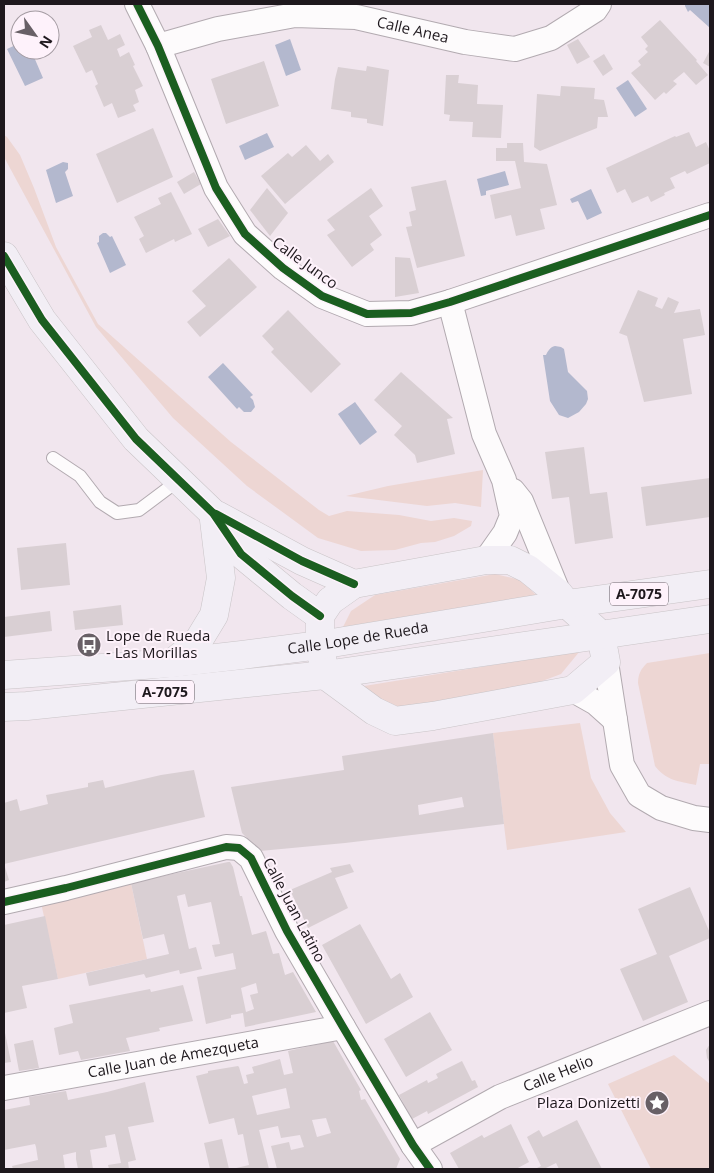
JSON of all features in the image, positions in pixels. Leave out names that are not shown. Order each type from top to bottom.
[{"type":"main road","points":[[4,256],[42,320],[136,439],[213,513],[241,554],[292,596],[320,616]]},
{"type":"main road","points":[[213,513],[302,561],[354,584]]},
{"type":"main road","points":[[172,663],[197,643],[214,615],[221,578],[213,513]]},
{"type":"main road","points":[[486,560],[510,560],[528,569],[601,634],[606,662],[573,690],[432,716],[395,720],[374,711],[325,675],[320,645],[320,616],[330,601],[354,584],[486,560]]},
{"type":"main road","name":"Calle Lope de Rueda","points":[[4,675],[172,663],[320,645],[563,599],[710,584]]},
{"type":"main road","name":"Calle Lope de Rueda","points":[[4,707],[325,675],[710,618]]},
{"type":"street","name":"Calle Junco","points":[[137,4],[158,46],[216,188],[245,234],[283,268],[322,296],[367,314],[411,313],[450,302],[710,215]]},
{"type":"street","name":"Calle Anea","points":[[158,46],[218,29],[295,15],[356,17],[466,42],[515,49],[551,38],[595,10],[599,4]]},
{"type":"street","points":[[450,302],[484,434],[504,480],[512,516],[505,533],[486,560]]},
{"type":"street","points":[[504,480],[521,501],[563,599]]},
{"type":"street","points":[[606,662],[622,765],[639,795],[661,808],[694,818],[710,820]]},
{"type":"street","points":[[573,690],[596,703],[615,720]]},
{"type":"street","name":"Calle Juan Latino","points":[[4,902],[226,847],[239,848],[251,858],[287,930],[413,1145],[430,1169]]},
{"type":"street","name":"Calle Helio","points":[[413,1145],[500,1097],[710,1013]]},
{"type":"street","name":"Calle Juan de Amezqueta","points":[[4,1088],[343,1027]]},
{"type":"lane","points":[[53,458],[80,476],[100,502],[117,513],[139,510],[179,480]]},
{"type":"shaded area","points":[[4,135],[20,155],[56,247],[98,324],[231,442],[329,516],[347,511],[399,515],[431,521],[454,518],[472,521],[471,526],[454,536],[435,542],[421,543],[395,550],[361,551],[318,538],[247,486],[173,418],[96,327],[4,157]]},
{"type":"shaded area","points":[[483,470],[481,507],[455,503],[427,506],[346,496],[388,486]]},
{"type":"shaded area","points":[[495,574],[521,580],[536,595],[343,627],[351,611],[375,595]]},
{"type":"shaded area","points":[[580,651],[561,674],[521,689],[401,707],[372,700],[358,687]]},
{"type":"shaded area","points":[[710,653],[710,764],[700,764],[696,785],[668,778],[655,766],[638,680],[640,672],[647,663]]},
{"type":"shaded area","points":[[580,723],[591,778],[610,813],[626,832],[507,850],[493,733]]},
{"type":"shaded area","points":[[131,883],[147,959],[58,979],[41,903]]},
{"type":"shaded area","name":"Plaza Donizetti","points":[[674,1055],[710,1084],[710,1169],[651,1169],[608,1084]]},
{"type":"water","points":[[685,4],[710,4],[710,28],[690,10],[688,12]]},
{"type":"water","points":[[290,39],[301,70],[286,76],[275,45]]},
{"type":"water","points":[[12,60],[35,60],[43,78],[25,86]]},
{"type":"water","points":[[628,80],[647,109],[635,117],[616,88]]},
{"type":"water","points":[[267,133],[274,147],[245,160],[239,146]]},
{"type":"water","points":[[63,162],[68,163],[68,169],[65,172],[73,196],[56,203],[46,170]]},
{"type":"water","points":[[505,171],[509,185],[486,191],[486,195],[481,196],[477,179]]},
{"type":"water","points":[[591,189],[602,213],[587,220],[578,201],[572,203],[570,199]]},
{"type":"water","points":[[103,233],[110,237],[112,236],[126,265],[110,273],[97,243],[99,242],[99,236]]},
{"type":"water","points":[[555,346],[564,349],[568,372],[587,391],[588,399],[586,404],[579,412],[568,418],[559,415],[550,401],[543,355],[546,355],[550,348]]},
{"type":"water","points":[[223,363],[253,395],[250,397],[255,407],[251,412],[244,412],[239,407],[237,409],[208,377]]},
{"type":"water","points":[[355,402],[377,432],[360,445],[338,414]]},
{"type":"building","points":[[660,20],[697,60],[708,75],[696,85],[684,72],[673,81],[677,84],[666,94],[664,92],[655,100],[631,73],[641,65],[638,61],[648,52],[645,49],[648,46],[641,37]]},
{"type":"building","points":[[101,25],[108,40],[120,34],[125,45],[117,49],[120,57],[129,52],[135,65],[133,66],[143,86],[135,90],[139,102],[133,105],[136,111],[118,118],[112,103],[104,107],[95,86],[98,84],[92,70],[86,73],[73,46],[92,37],[89,30]]},
{"type":"building","points":[[578,39],[590,57],[577,64],[567,45]]},
{"type":"building","points":[[710,50],[710,67],[703,63]]},
{"type":"building","points":[[604,54],[613,69],[603,76],[593,61]]},
{"type":"building","points":[[264,61],[279,106],[226,124],[211,79]]},
{"type":"building","points":[[367,66],[389,70],[383,126],[367,123],[367,119],[351,117],[351,112],[331,109],[338,67],[366,71]]},
{"type":"building","points":[[446,75],[459,75],[458,83],[478,85],[477,104],[503,105],[501,138],[472,137],[473,122],[449,121],[450,115],[444,114]]},
{"type":"building","points":[[561,86],[595,88],[594,99],[604,100],[608,117],[598,117],[597,128],[540,151],[534,147],[537,94],[560,96]]},
{"type":"building","points":[[153,128],[173,177],[117,203],[96,154]]},
{"type":"building","points":[[689,132],[696,147],[706,142],[710,151],[710,163],[687,174],[685,171],[670,178],[675,188],[651,202],[648,196],[632,203],[625,189],[617,193],[606,168],[675,136]]},
{"type":"building","points":[[507,143],[523,143],[524,162],[547,164],[557,205],[540,209],[545,229],[516,236],[511,215],[495,219],[490,195],[521,188],[515,161],[496,161],[496,148],[507,148]]},
{"type":"building","points":[[306,145],[320,161],[328,154],[334,162],[285,204],[261,176],[288,153],[292,157]]},
{"type":"building","points":[[194,172],[201,184],[184,194],[177,182]]},
{"type":"building","points":[[446,180],[465,256],[417,268],[406,227],[412,226],[409,212],[416,210],[411,187]]},
{"type":"building","points":[[267,188],[288,213],[270,236],[250,210]]},
{"type":"building","points":[[371,188],[383,206],[369,216],[382,235],[370,244],[374,250],[352,267],[327,235],[335,230],[327,220]]},
{"type":"building","points":[[171,192],[192,234],[175,242],[174,239],[146,253],[139,239],[144,236],[134,217],[161,204],[158,198]]},
{"type":"building","points":[[218,219],[230,236],[208,247],[198,229]]},
{"type":"building","points":[[395,257],[410,258],[419,293],[395,297]]},
{"type":"building","points":[[229,258],[257,287],[200,337],[187,322],[206,306],[192,291]]},
{"type":"building","points":[[638,290],[658,298],[655,306],[662,309],[668,297],[679,302],[674,313],[700,309],[705,335],[683,339],[692,394],[644,402],[627,336],[619,333]]},
{"type":"building","points":[[288,310],[341,364],[311,393],[271,352],[274,349],[262,336]]},
{"type":"building","points":[[401,372],[453,418],[447,419],[455,454],[417,463],[415,455],[394,435],[402,426],[374,400]]},
{"type":"building","points":[[584,447],[590,494],[607,492],[613,538],[575,544],[569,497],[552,499],[545,452]]},
{"type":"building","points":[[710,478],[710,517],[646,526],[641,487]]},
{"type":"building","points":[[66,543],[70,585],[21,590],[17,548]]},
{"type":"building","points":[[121,605],[123,625],[75,630],[73,611]]},
{"type":"building","points":[[50,611],[52,631],[4,637],[4,617]]},
{"type":"building","points":[[493,733],[504,824],[260,851],[242,833],[231,787],[344,770],[342,756]],"holes":[[[462,797],[464,807],[419,815],[418,805]]]},
{"type":"building","points":[[194,770],[205,817],[4,864],[4,803],[17,799],[20,811],[48,804],[46,795],[88,787],[88,783],[103,780],[105,788],[161,775]]},
{"type":"building","points":[[230,862],[240,896],[242,896],[252,935],[266,931],[273,954],[279,953],[285,975],[293,972],[316,1012],[245,1027],[243,1013],[231,1015],[231,1018],[206,1024],[197,977],[236,969],[233,953],[215,957],[212,945],[220,944],[211,902],[188,907],[185,894],[177,896],[189,949],[196,947],[202,969],[180,974],[179,970],[146,978],[144,974],[89,986],[86,973],[169,954],[164,934],[143,939],[131,883]],"holes":[[[256,983],[258,993],[250,995],[254,1009],[246,1012],[241,988]]]},
{"type":"building","points":[[4,864],[9,880],[4,882]]},
{"type":"building","points":[[350,864],[354,872],[335,878],[348,908],[308,928],[290,890],[332,872],[330,868]]},
{"type":"building","points":[[690,887],[710,933],[710,938],[669,956],[688,1002],[643,1021],[620,969],[657,954],[638,909]]},
{"type":"building","points":[[45,916],[58,979],[22,986],[27,1008],[4,1013],[4,925]]},
{"type":"building","points":[[360,924],[391,979],[400,973],[413,997],[366,1024],[322,945]]},
{"type":"building","points":[[183,985],[193,1021],[159,1028],[160,1031],[126,1038],[130,1051],[81,1060],[78,1051],[59,1055],[54,1028],[73,1023],[69,1005],[150,989],[151,992]]},
{"type":"building","points":[[430,1012],[452,1050],[406,1077],[384,1039]]},
{"type":"building","points":[[4,1028],[11,1062],[4,1063]]},
{"type":"building","points":[[33,1040],[39,1068],[19,1071],[14,1044]]},
{"type":"building","points":[[333,1041],[361,1090],[359,1091],[361,1100],[365,1099],[400,1159],[396,1169],[277,1169],[271,1146],[289,1142],[291,1150],[304,1147],[300,1135],[281,1138],[278,1126],[259,1130],[269,1169],[232,1169],[249,1165],[243,1134],[238,1135],[234,1118],[209,1124],[196,1076],[208,1073],[208,1071],[238,1066],[244,1084],[248,1083],[246,1075],[254,1073],[252,1067],[280,1059],[284,1075],[293,1073],[288,1051]],"holes":[[[286,1088],[290,1108],[257,1115],[252,1096]],[[326,1118],[331,1133],[317,1137],[312,1120]]]},
{"type":"building","points":[[710,1044],[710,1063],[706,1050]]},
{"type":"building","points":[[462,1061],[472,1081],[475,1080],[478,1087],[428,1114],[427,1111],[412,1119],[399,1095],[427,1080],[428,1083],[438,1078],[436,1074]]},
{"type":"building","points":[[145,1082],[154,1122],[128,1127],[136,1160],[128,1162],[129,1169],[109,1169],[108,1165],[121,1163],[115,1134],[105,1136],[107,1147],[90,1150],[93,1169],[78,1169],[76,1152],[63,1155],[65,1169],[13,1169],[12,1166],[38,1160],[35,1144],[4,1150],[4,1110],[30,1105],[29,1097],[66,1091],[68,1100]]},
{"type":"building","points":[[577,1120],[602,1169],[559,1169],[556,1163],[544,1169],[535,1169],[541,1166],[527,1137],[539,1130],[543,1137]]},
{"type":"building","points":[[511,1124],[529,1162],[516,1169],[459,1169],[450,1153],[482,1135],[484,1138]]},
{"type":"building","points":[[222,1139],[229,1169],[210,1169],[204,1143]]},
{"type":"cycle path","points":[[137,4],[158,46],[216,188],[245,234],[283,268],[322,296],[367,314],[411,313],[450,302],[710,215]]},
{"type":"cycle path","points":[[4,256],[42,320],[136,439],[213,513],[241,554],[292,596],[320,616]]},
{"type":"cycle path","points":[[216,514],[302,561],[354,584]]},
{"type":"cycle path","points":[[4,902],[226,847],[239,848],[251,858],[287,931],[413,1145],[430,1169]]},
{"type":"place","name":"Lope de Rueda - Las Morillas","points":[[89,645]]},
{"type":"place","name":"Plaza Donizetti","points":[[657,1103]]}]
